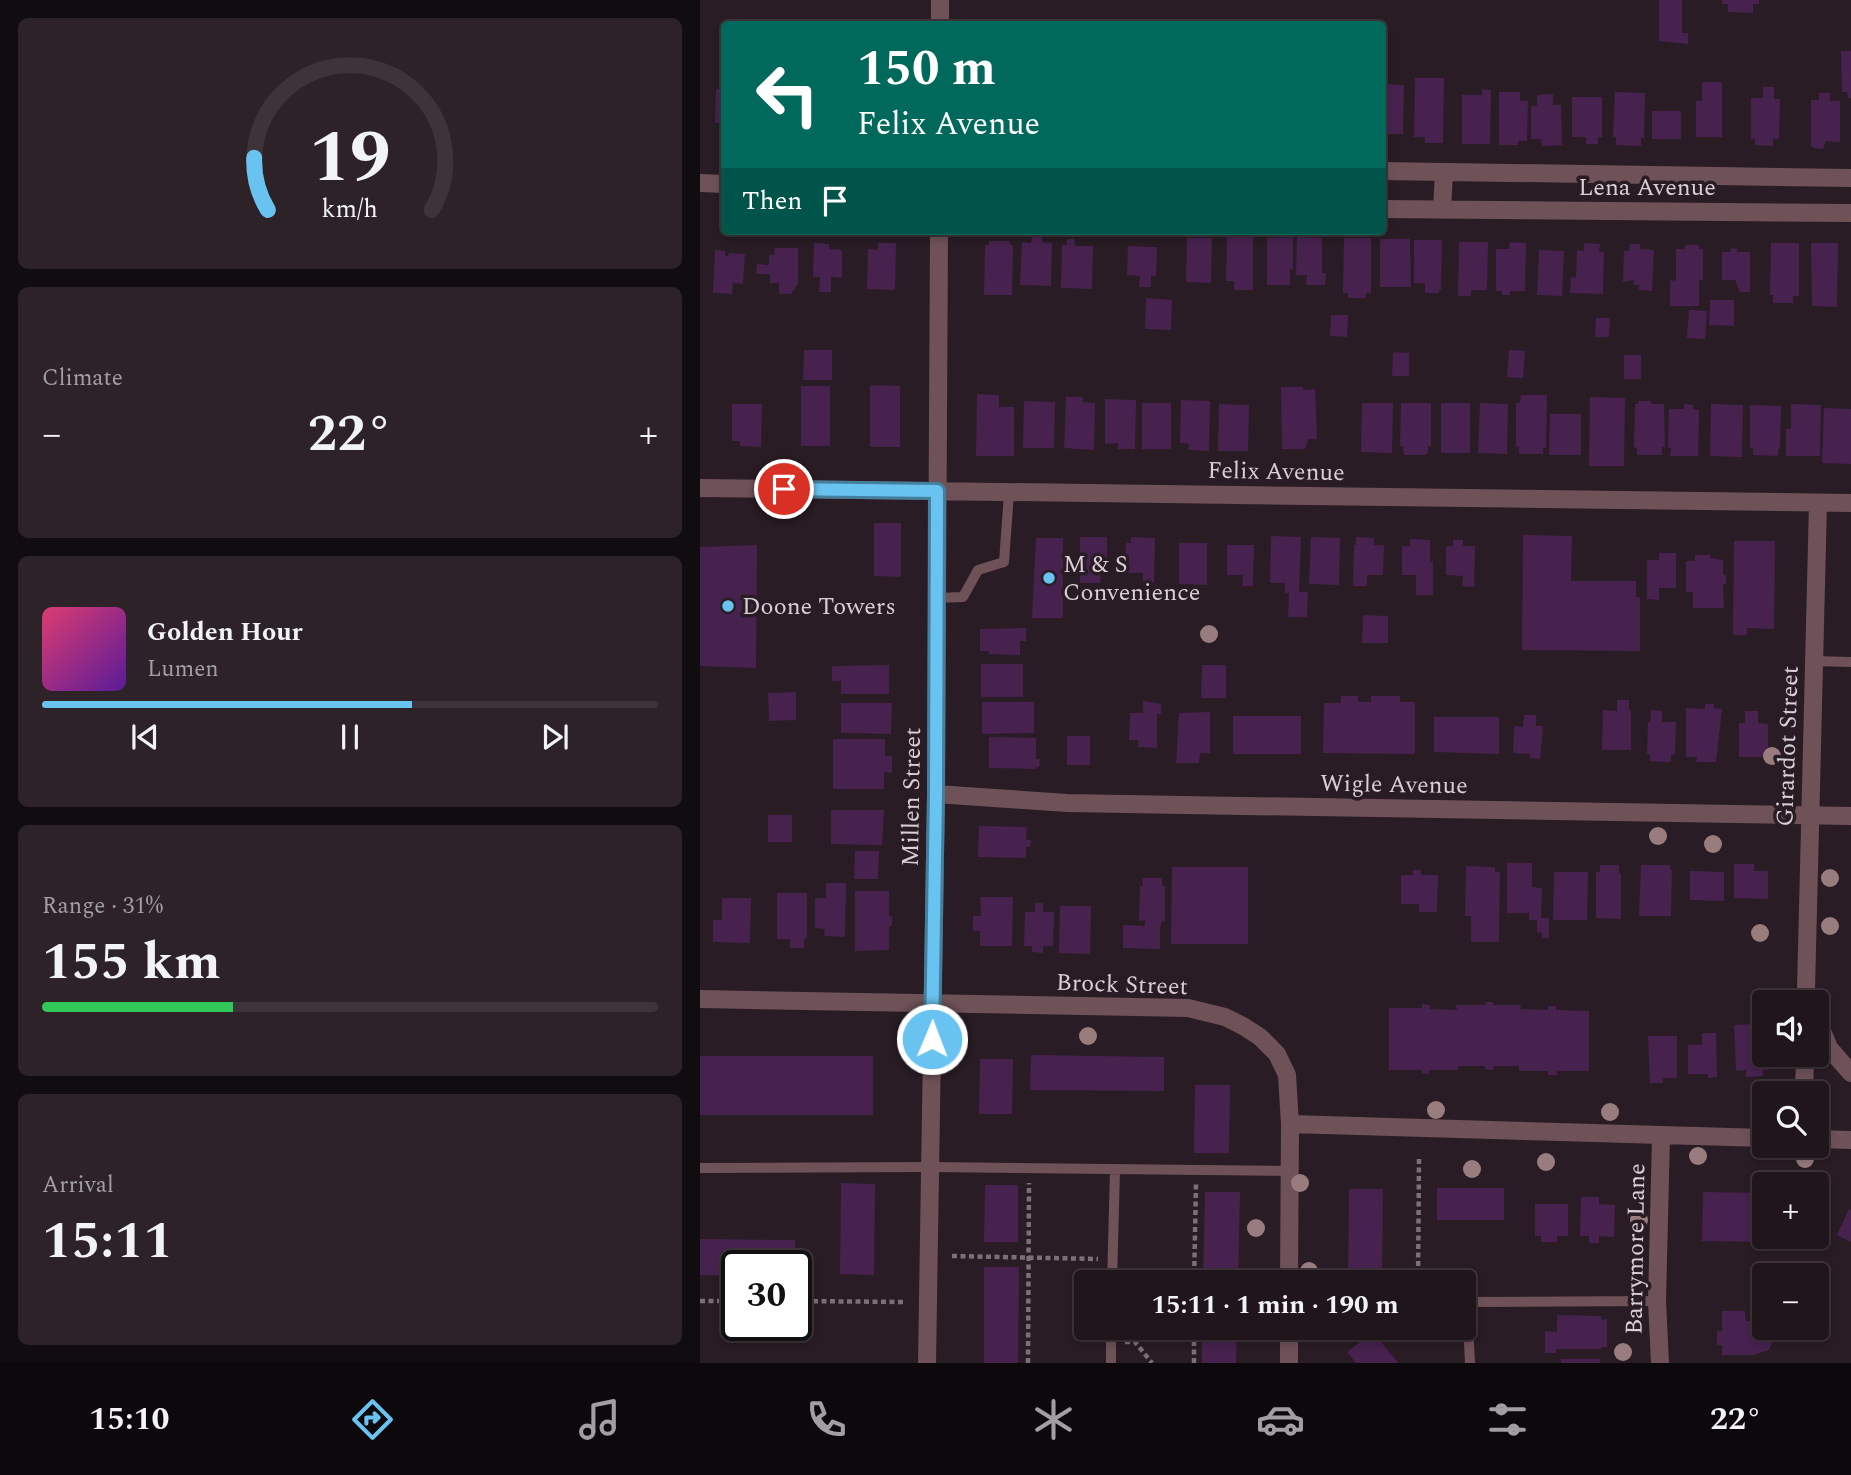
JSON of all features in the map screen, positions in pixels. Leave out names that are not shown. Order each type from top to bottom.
[{"type":"street","points":[[940,0],[940,21]]},
{"type":"street","name":"Lena Avenue","points":[[1386,171],[1851,178]]},
{"type":"street","points":[[1442,210],[1444,172]]},
{"type":"street","points":[[700,183],[721,184]]},
{"type":"street","name":"Lena Avenue","points":[[1386,209],[1851,213]]},
{"type":"street","name":"Millen Street","points":[[927,1363],[936,794],[939,235]]},
{"type":"street","name":"Felix Avenue","points":[[700,488],[1851,503]]},
{"type":"street","name":"Girardot Street","points":[[1808,990],[1809,816],[1818,503]]},
{"type":"street","name":"Wigle Avenue","points":[[936,794],[1067,803],[1851,816]]},
{"type":"street","name":"Brock Street","points":[[700,999],[1188,1008],[1225,1017],[1259,1037],[1277,1054],[1287,1075],[1290,1124],[1289,1270]]},
{"type":"street","points":[[1829,1048],[1851,1073]]},
{"type":"street","points":[[1290,1124],[1752,1138]]},
{"type":"street","name":"Barrymore Lane","points":[[1660,1363],[1657,1301],[1661,1136]]},
{"type":"street","points":[[1829,1139],[1851,1140]]},
{"type":"street","points":[[1289,1340],[1289,1363]]},
{"type":"lane","points":[[937,598],[963,597],[978,570],[1004,562],[1009,493]]},
{"type":"lane","points":[[1814,661],[1851,662]]},
{"type":"lane","points":[[700,1168],[930,1167],[1290,1171]]},
{"type":"lane","points":[[1113,1270],[1115,1170]]},
{"type":"lane","points":[[1476,1302],[1657,1301]]},
{"type":"lane","points":[[1468,1340],[1470,1363]]},
{"type":"lane","points":[[1111,1341],[1111,1363]]},
{"type":"path","points":[[1418,1270],[1419,1157]]},
{"type":"path","points":[[1028,1363],[1029,1168]]},
{"type":"path","points":[[1194,1270],[1196,1170]]},
{"type":"path","points":[[953,1256],[1113,1260]]},
{"type":"path","points":[[700,1301],[721,1301]]},
{"type":"path","points":[[812,1301],[905,1302]]},
{"type":"path","points":[[1194,1340],[1194,1363]]},
{"type":"path","points":[[1111,1341],[1135,1342],[1152,1363]]},
{"type":"building","points":[[1659,0],[1682,0],[1682,33],[1688,33],[1688,44],[1659,41]]},
{"type":"building","points":[[1722,0],[1759,0],[1759,4],[1753,4],[1753,13],[1728,12],[1728,4],[1722,4]]},
{"type":"building","points":[[1841,51],[1851,51],[1851,98],[1848,98],[1847,92],[1842,92]]},
{"type":"building","points":[[1415,78],[1444,78],[1443,143],[1425,143],[1425,137],[1414,137]]},
{"type":"building","points":[[1702,82],[1722,82],[1722,137],[1696,137],[1696,101],[1702,101]]},
{"type":"building","points":[[1386,84],[1404,85],[1403,134],[1386,134]]},
{"type":"building","points":[[1763,87],[1774,87],[1774,99],[1780,99],[1779,139],[1773,139],[1773,146],[1755,145],[1755,139],[1751,139],[1751,98],[1763,98]]},
{"type":"building","points":[[716,89],[721,89],[721,123],[715,123]]},
{"type":"building","points":[[1482,89],[1491,90],[1490,144],[1462,144],[1462,95],[1482,95]]},
{"type":"building","points":[[1499,92],[1520,92],[1520,101],[1528,101],[1527,141],[1518,141],[1518,145],[1499,145]]},
{"type":"building","points":[[1615,92],[1645,93],[1644,138],[1641,138],[1641,146],[1616,145],[1616,137],[1613,137]]},
{"type":"building","points":[[1819,93],[1830,93],[1830,101],[1840,101],[1840,142],[1826,141],[1823,149],[1811,146],[1811,100],[1819,100]]},
{"type":"building","points":[[1553,94],[1553,105],[1561,105],[1562,145],[1542,146],[1541,139],[1531,139],[1531,106],[1537,106],[1537,95]]},
{"type":"building","points":[[1572,97],[1602,97],[1602,137],[1598,137],[1598,144],[1586,144],[1586,137],[1572,137]]},
{"type":"building","points":[[1652,111],[1681,111],[1681,139],[1652,139]]},
{"type":"building","points":[[1032,236],[1042,236],[1042,242],[1052,243],[1051,286],[1020,285],[1022,242],[1031,243]]},
{"type":"building","points":[[1227,237],[1253,237],[1253,290],[1234,290],[1234,281],[1226,281]]},
{"type":"building","points":[[1293,237],[1290,285],[1267,285],[1267,238]]},
{"type":"building","points":[[1297,237],[1322,238],[1322,273],[1326,273],[1325,285],[1306,285],[1307,275],[1296,275]]},
{"type":"building","points":[[1187,238],[1212,238],[1211,283],[1186,282]]},
{"type":"building","points":[[1344,238],[1371,238],[1371,293],[1366,293],[1366,298],[1348,298],[1348,293],[1343,293]]},
{"type":"building","points":[[1067,239],[1074,239],[1075,246],[1093,246],[1092,289],[1061,288],[1062,245],[1067,245]]},
{"type":"building","points":[[1380,239],[1410,239],[1411,287],[1380,287]]},
{"type":"building","points":[[1414,240],[1442,240],[1439,293],[1425,293],[1425,283],[1414,283]]},
{"type":"building","points":[[989,241],[1010,241],[1010,245],[1013,245],[1012,295],[984,295],[985,245],[989,245]]},
{"type":"building","points":[[1459,242],[1488,242],[1487,290],[1471,290],[1471,296],[1458,296]]},
{"type":"building","points":[[1510,242],[1526,243],[1525,291],[1510,291],[1510,295],[1502,295],[1502,291],[1496,291],[1496,249],[1509,249]]},
{"type":"building","points":[[814,243],[829,244],[829,249],[842,250],[842,278],[831,277],[831,292],[819,292],[820,277],[813,277]]},
{"type":"building","points":[[878,243],[896,243],[895,290],[867,289],[868,249],[878,250]]},
{"type":"building","points":[[1584,243],[1600,244],[1599,252],[1604,252],[1603,294],[1570,293],[1571,277],[1576,278],[1577,250],[1584,251]]},
{"type":"building","points":[[1771,243],[1799,243],[1799,296],[1793,296],[1793,303],[1773,303],[1773,295],[1770,295]]},
{"type":"building","points":[[1811,243],[1838,243],[1837,307],[1812,306]]},
{"type":"building","points":[[1630,244],[1640,244],[1640,249],[1654,250],[1652,291],[1639,290],[1639,285],[1634,285],[1634,280],[1623,282],[1624,251],[1629,251]]},
{"type":"building","points":[[1685,245],[1699,245],[1699,249],[1703,249],[1703,280],[1699,280],[1699,306],[1670,306],[1670,280],[1676,281],[1676,249],[1685,249]]},
{"type":"building","points":[[1128,246],[1157,247],[1156,276],[1151,276],[1151,287],[1139,287],[1140,276],[1127,275]]},
{"type":"building","points":[[775,248],[798,248],[798,284],[791,294],[779,294],[779,283],[770,283],[770,274],[756,274],[757,264],[769,265],[769,255],[774,255]]},
{"type":"building","points":[[1731,248],[1737,249],[1737,252],[1750,252],[1750,292],[1740,292],[1735,280],[1722,280],[1722,252],[1731,252]]},
{"type":"building","points":[[715,250],[725,251],[725,256],[729,253],[745,254],[743,284],[733,283],[732,294],[713,293]]},
{"type":"building","points":[[1539,250],[1564,251],[1562,296],[1537,295]]},
{"type":"building","points":[[1146,298],[1172,300],[1171,330],[1145,329]]},
{"type":"building","points":[[1710,300],[1734,300],[1734,326],[1709,325]]},
{"type":"building","points":[[1689,310],[1707,311],[1705,339],[1687,338]]},
{"type":"building","points":[[1331,315],[1348,315],[1347,337],[1330,336]]},
{"type":"building","points":[[1596,318],[1610,318],[1609,337],[1595,337]]},
{"type":"building","points":[[804,350],[832,350],[832,380],[803,380]]},
{"type":"building","points":[[1509,350],[1525,351],[1523,378],[1507,377]]},
{"type":"building","points":[[1393,352],[1409,353],[1409,376],[1392,376]]},
{"type":"building","points":[[1624,355],[1641,355],[1641,379],[1624,379]]},
{"type":"building","points":[[870,385],[900,386],[900,447],[870,447]]},
{"type":"building","points":[[801,386],[830,386],[830,446],[801,446]]},
{"type":"building","points":[[1281,387],[1315,389],[1317,439],[1308,439],[1305,449],[1282,449]]},
{"type":"building","points":[[977,394],[999,395],[999,407],[1014,407],[1014,456],[976,456]]},
{"type":"building","points":[[1521,395],[1547,395],[1546,448],[1543,448],[1543,454],[1519,454],[1519,447],[1516,447],[1516,403],[1520,403]]},
{"type":"building","points":[[1066,397],[1083,397],[1083,402],[1095,403],[1094,450],[1064,448]]},
{"type":"building","points":[[1590,397],[1625,398],[1624,466],[1589,466]]},
{"type":"building","points":[[1105,399],[1136,400],[1135,449],[1118,449],[1118,443],[1105,444]]},
{"type":"building","points":[[1181,400],[1210,401],[1209,451],[1188,450],[1189,444],[1180,443]]},
{"type":"building","points":[[1024,401],[1055,402],[1054,448],[1023,448]]},
{"type":"building","points":[[1638,401],[1664,404],[1665,447],[1662,447],[1662,455],[1637,455],[1637,448],[1634,447],[1635,404],[1638,404]]},
{"type":"building","points":[[1142,403],[1171,403],[1171,449],[1142,449]]},
{"type":"building","points":[[1362,403],[1393,403],[1392,453],[1361,452]]},
{"type":"building","points":[[1401,403],[1431,403],[1431,446],[1428,446],[1428,453],[1425,455],[1404,455],[1403,446],[1400,446]]},
{"type":"building","points":[[1441,403],[1470,403],[1470,453],[1441,453]]},
{"type":"building","points":[[1480,403],[1508,404],[1507,454],[1478,453]]},
{"type":"building","points":[[732,404],[762,404],[761,447],[740,446],[740,441],[732,441]]},
{"type":"building","points":[[1219,404],[1249,405],[1248,451],[1218,451]]},
{"type":"building","points":[[1684,404],[1693,405],[1693,409],[1699,410],[1698,456],[1670,456],[1669,409],[1684,409]]},
{"type":"building","points":[[1711,404],[1743,405],[1742,457],[1710,456]]},
{"type":"building","points":[[1791,404],[1821,405],[1820,456],[1786,456],[1786,429],[1791,429]]},
{"type":"building","points":[[1750,405],[1781,406],[1778,456],[1753,455],[1753,448],[1750,448]]},
{"type":"building","points":[[1824,408],[1851,409],[1851,464],[1822,463]]},
{"type":"building","points":[[1550,414],[1581,414],[1581,455],[1549,455]]},
{"type":"building","points":[[874,523],[901,523],[901,577],[874,576]]},
{"type":"building","points":[[1523,535],[1572,536],[1571,581],[1636,581],[1636,597],[1640,597],[1640,651],[1522,650]]},
{"type":"building","points":[[1271,536],[1301,537],[1299,592],[1308,592],[1307,617],[1288,617],[1289,593],[1285,593],[1285,583],[1270,583]]},
{"type":"building","points":[[1080,537],[1107,537],[1107,571],[1101,571],[1100,583],[1080,583]]},
{"type":"building","points":[[1131,537],[1155,538],[1154,583],[1143,583],[1143,573],[1125,573],[1126,543],[1131,543]]},
{"type":"building","points":[[1311,537],[1340,538],[1339,585],[1309,584]]},
{"type":"building","points":[[1356,537],[1374,538],[1374,545],[1384,545],[1383,575],[1367,575],[1367,586],[1353,586]]},
{"type":"building","name":"M & S Convenience","points":[[1036,538],[1063,538],[1063,618],[1032,618]]},
{"type":"building","points":[[1410,539],[1430,540],[1433,595],[1416,595],[1416,575],[1402,575],[1402,546],[1410,546]]},
{"type":"building","points":[[1453,540],[1463,540],[1463,546],[1475,546],[1474,587],[1462,586],[1463,576],[1446,575],[1446,546],[1453,546]]},
{"type":"building","points":[[1734,541],[1775,541],[1774,629],[1747,628],[1747,635],[1733,635]]},
{"type":"building","points":[[1179,543],[1207,543],[1207,585],[1179,584]]},
{"type":"building","name":"Doone Towers","points":[[757,545],[756,668],[700,666],[700,547]]},
{"type":"building","points":[[1227,545],[1254,545],[1253,586],[1242,586],[1243,575],[1227,575]]},
{"type":"building","points":[[1659,553],[1676,553],[1676,588],[1659,588],[1659,600],[1647,599],[1647,560],[1659,560]]},
{"type":"building","points":[[1695,555],[1710,555],[1710,558],[1723,560],[1723,574],[1726,575],[1726,584],[1723,584],[1724,608],[1693,608],[1693,592],[1686,592],[1686,561],[1695,561]]},
{"type":"building","points":[[1363,615],[1388,616],[1388,643],[1362,643]]},
{"type":"building","points":[[1026,628],[1026,641],[1020,641],[1020,655],[980,651],[980,629]]},
{"type":"building","points":[[981,664],[1023,664],[1023,697],[981,697]]},
{"type":"building","points":[[889,665],[889,694],[841,694],[841,681],[832,681],[832,666]]},
{"type":"building","points":[[1202,665],[1226,665],[1226,698],[1201,698]]},
{"type":"building","points":[[796,692],[796,720],[769,721],[768,693]]},
{"type":"building","points":[[1341,696],[1358,696],[1358,702],[1371,702],[1371,696],[1400,696],[1400,702],[1415,702],[1415,754],[1323,753],[1324,703],[1341,703]]},
{"type":"building","points":[[1617,700],[1629,700],[1631,750],[1602,750],[1603,710],[1617,711]]},
{"type":"building","points":[[1143,701],[1161,704],[1161,714],[1157,714],[1157,748],[1138,747],[1138,740],[1129,740],[1130,713],[1143,713]]},
{"type":"building","points":[[982,702],[1034,702],[1034,733],[982,734]]},
{"type":"building","points":[[841,703],[892,703],[891,734],[841,733]]},
{"type":"building","points":[[1705,704],[1714,704],[1714,708],[1722,709],[1716,762],[1696,762],[1697,757],[1686,757],[1686,708],[1705,709]]},
{"type":"building","points":[[1651,710],[1662,711],[1662,722],[1676,722],[1675,755],[1671,754],[1671,762],[1650,761],[1650,754],[1647,754]]},
{"type":"building","points":[[1745,711],[1758,711],[1758,723],[1768,724],[1768,757],[1739,757],[1739,723],[1745,723]]},
{"type":"building","points":[[1210,712],[1210,753],[1200,753],[1199,763],[1176,763],[1179,713]]},
{"type":"building","points":[[1524,715],[1536,715],[1536,726],[1543,726],[1540,759],[1530,758],[1530,754],[1513,753],[1514,726],[1523,727]]},
{"type":"building","points":[[1233,716],[1301,716],[1301,754],[1233,754]]},
{"type":"building","points":[[1434,717],[1499,717],[1499,754],[1434,752]]},
{"type":"building","points":[[1067,736],[1090,736],[1090,765],[1067,765]]},
{"type":"building","points":[[989,737],[1036,738],[1036,759],[1040,759],[1039,767],[989,768]]},
{"type":"building","points":[[833,739],[885,739],[885,756],[892,756],[892,773],[884,772],[884,789],[833,789]]},
{"type":"building","points":[[831,810],[884,810],[882,845],[831,844]]},
{"type":"building","points":[[768,815],[792,815],[792,842],[768,842]]},
{"type":"building","points":[[979,826],[1027,827],[1026,840],[1031,840],[1030,847],[1026,847],[1026,858],[978,857]]},
{"type":"building","points":[[855,851],[879,851],[878,879],[854,879]]},
{"type":"building","points":[[1507,863],[1532,863],[1532,887],[1542,888],[1541,918],[1549,918],[1549,938],[1542,938],[1542,932],[1537,933],[1537,920],[1529,920],[1529,913],[1507,913]]},
{"type":"building","points":[[1734,864],[1754,864],[1754,871],[1768,871],[1768,899],[1734,898]]},
{"type":"building","points":[[1600,865],[1619,865],[1621,919],[1596,918],[1596,872],[1600,872]]},
{"type":"building","points":[[1641,865],[1670,865],[1671,916],[1639,916]]},
{"type":"building","points":[[1466,866],[1495,867],[1495,872],[1500,872],[1499,942],[1471,942],[1471,916],[1465,916]]},
{"type":"building","points":[[1172,867],[1248,867],[1248,944],[1171,944]]},
{"type":"building","points":[[1413,870],[1421,870],[1421,875],[1438,875],[1437,912],[1419,912],[1419,904],[1401,904],[1401,875],[1413,875]]},
{"type":"building","points":[[1690,871],[1724,872],[1724,901],[1690,900]]},
{"type":"building","points":[[1554,872],[1588,872],[1587,920],[1553,920]]},
{"type":"building","points":[[1142,878],[1162,878],[1162,886],[1165,886],[1165,921],[1162,921],[1160,928],[1160,949],[1123,948],[1123,925],[1145,926],[1145,920],[1139,921]]},
{"type":"building","points":[[826,883],[846,883],[845,937],[824,936],[825,929],[815,928],[815,898],[826,898]]},
{"type":"building","points":[[855,891],[889,891],[889,916],[892,916],[892,926],[889,926],[889,950],[855,951]]},
{"type":"building","points":[[777,893],[807,893],[807,938],[804,939],[804,948],[790,948],[790,939],[777,939]]},
{"type":"building","points":[[980,897],[1013,897],[1012,946],[980,946],[980,931],[973,931],[973,916],[981,916]]},
{"type":"building","points":[[722,898],[751,898],[750,943],[713,942],[713,920],[722,920]]},
{"type":"building","points":[[1035,903],[1043,903],[1043,912],[1054,912],[1053,946],[1043,946],[1043,953],[1032,952],[1032,946],[1024,946],[1025,912],[1035,912]]},
{"type":"building","points":[[1060,906],[1091,906],[1090,954],[1059,953]]},
{"type":"building","points":[[1486,1002],[1493,1002],[1493,1005],[1521,1005],[1520,1009],[1548,1010],[1548,1006],[1556,1006],[1556,1010],[1589,1011],[1589,1071],[1557,1071],[1557,1075],[1548,1075],[1548,1071],[1519,1071],[1519,1066],[1493,1066],[1493,1070],[1485,1069],[1485,1066],[1458,1066],[1458,1070],[1429,1070],[1429,1074],[1422,1073],[1422,1070],[1389,1070],[1389,1008],[1422,1008],[1422,1004],[1430,1005],[1430,1009],[1457,1010],[1456,1005],[1485,1005]]},
{"type":"building","points":[[1752,1024],[1752,1067],[1769,1067],[1769,1070],[1763,1070],[1763,1076],[1746,1077],[1746,1070],[1736,1071],[1734,1025]]},
{"type":"building","points":[[1702,1033],[1716,1033],[1717,1077],[1688,1074],[1688,1045],[1702,1045]]},
{"type":"building","points":[[1648,1036],[1677,1036],[1677,1078],[1663,1078],[1663,1083],[1650,1083]]},
{"type":"building","points":[[1031,1055],[1164,1057],[1164,1091],[1030,1090]]},
{"type":"building","points":[[700,1056],[873,1056],[873,1115],[700,1115]]},
{"type":"building","points":[[980,1059],[1013,1059],[1012,1114],[979,1114]]},
{"type":"building","points":[[1195,1085],[1230,1085],[1229,1153],[1194,1153]]},
{"type":"building","points":[[841,1183],[875,1184],[874,1275],[840,1274]]},
{"type":"building","points":[[985,1185],[1018,1185],[1018,1242],[984,1242]]},
{"type":"building","points":[[1437,1188],[1504,1188],[1504,1220],[1437,1220]]},
{"type":"building","points":[[1349,1189],[1383,1189],[1382,1270],[1348,1270]]},
{"type":"building","points":[[1205,1192],[1240,1192],[1238,1270],[1203,1270]]},
{"type":"building","points":[[1703,1192],[1752,1193],[1752,1242],[1702,1241]]},
{"type":"building","points":[[1581,1197],[1599,1197],[1599,1204],[1615,1205],[1614,1237],[1599,1236],[1599,1243],[1589,1243],[1589,1236],[1580,1236]]},
{"type":"building","points":[[1535,1204],[1568,1204],[1568,1236],[1557,1236],[1557,1242],[1541,1242],[1541,1236],[1535,1236]]},
{"type":"building","points":[[1849,1209],[1851,1210],[1851,1242],[1837,1235]]},
{"type":"building","points":[[700,1239],[795,1240],[795,1250],[721,1250],[721,1276],[700,1275]]},
{"type":"building","points":[[984,1267],[1019,1267],[1018,1363],[984,1363]]},
{"type":"building","points":[[1722,1311],[1745,1311],[1746,1321],[1752,1321],[1752,1340],[1771,1340],[1772,1343],[1769,1350],[1753,1355],[1722,1355],[1722,1345],[1717,1345],[1717,1331],[1722,1331]]},
{"type":"building","points":[[1557,1315],[1601,1316],[1601,1320],[1607,1319],[1607,1347],[1556,1349],[1556,1353],[1545,1353],[1545,1331],[1557,1332]]},
{"type":"building","points":[[1202,1340],[1237,1340],[1236,1363],[1202,1363]]},
{"type":"building","points":[[1363,1340],[1379,1340],[1398,1363],[1356,1363],[1347,1352]]},
{"type":"building","points":[[1561,1359],[1600,1359],[1600,1363],[1561,1363]]},
{"type":"place","name":"M & S Convenience","points":[[1049,578]]},
{"type":"place","name":"Doone Towers","points":[[728,606]]},
{"type":"route","points":[[784,489],[937,491],[932,1039]]}]
